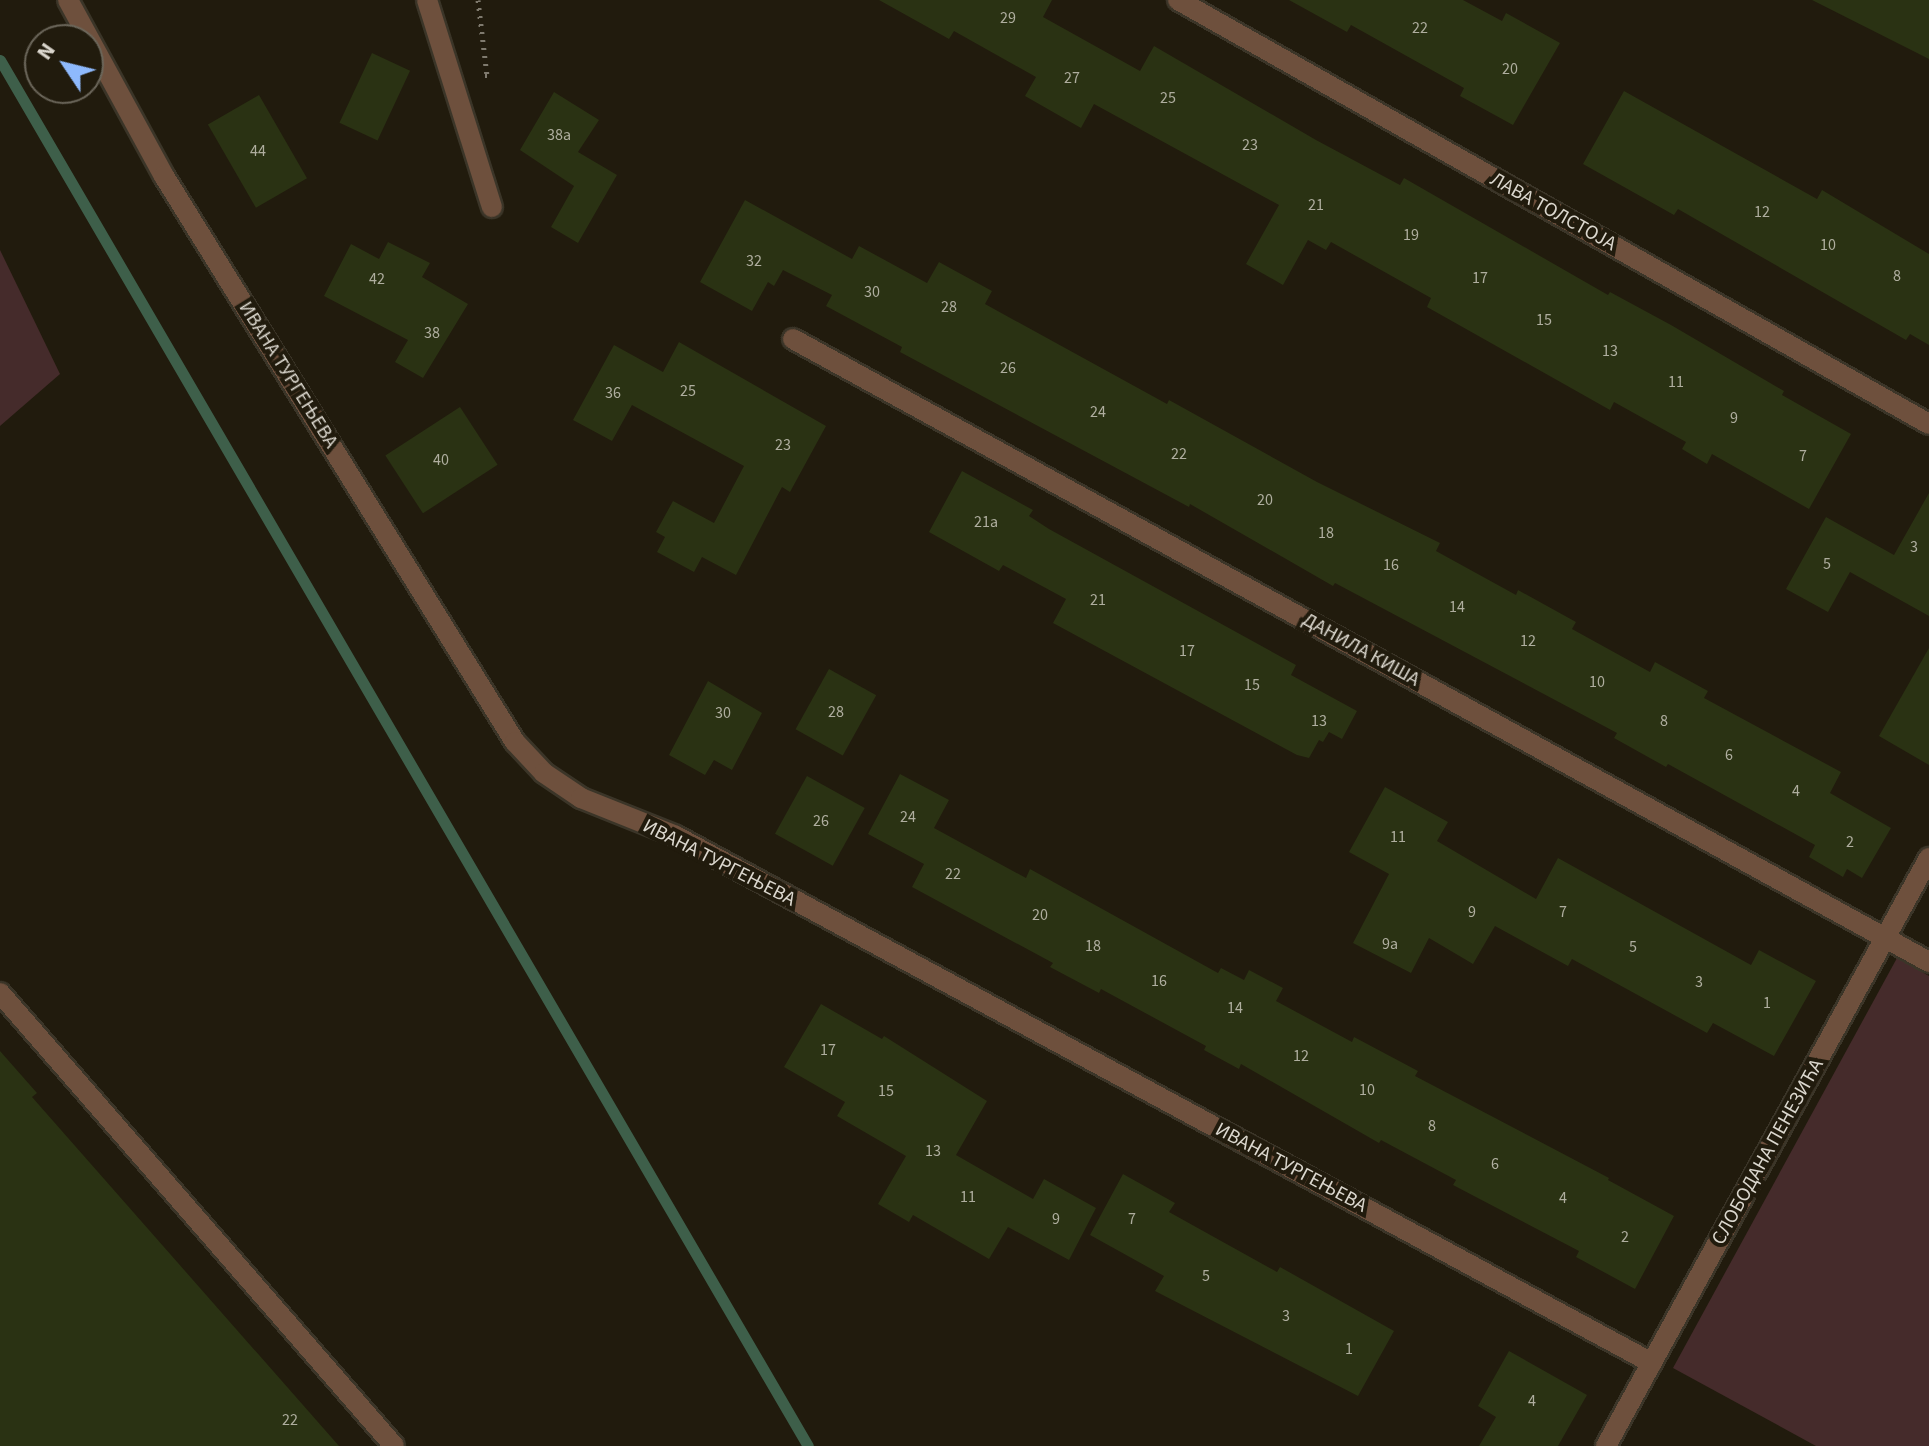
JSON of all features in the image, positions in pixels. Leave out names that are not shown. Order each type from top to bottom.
[{"type":"street","name":"ИВАНА ТУРГЕЊЕВА","points":[[68,0],[164,176],[515,742],[544,773],[581,798],[676,836],[1652,1363]]},
{"type":"street","points":[[427,0],[492,207]]},
{"type":"street","name":"ЛАВА ТОЛСТОЈА","points":[[1178,0],[1929,424]]},
{"type":"street","name":"ДАНИЛА КИША","points":[[793,339],[1929,962]]},
{"type":"street","name":"СЛОБОДАНА ПЕНЕЗИЋА","points":[[1606,1446],[1929,858]]},
{"type":"street","points":[[0,993],[394,1446]]},
{"type":"path","points":[[478,0],[487,75]]},
{"type":"shaded area","points":[[0,250],[60,374],[0,426]]},
{"type":"shaded area","points":[[1897,958],[1929,976],[1929,1446],[1816,1446],[1673,1368]]},
{"type":"building","points":[[879,0],[1052,0],[1043,17],[1140,71],[1154,46],[1316,140],[1400,185],[1404,178],[1608,295],[1610,292],[1671,325],[1851,434],[1809,509],[1712,454],[1707,464],[1682,449],[1686,442],[1614,402],[1610,410],[1427,307],[1431,298],[1331,242],[1326,250],[1308,240],[1283,285],[1246,264],[1279,205],[1094,104],[1081,128],[1025,96],[1036,77],[954,31],[949,39]]},
{"type":"building","points":[[1289,0],[1463,0],[1502,21],[1506,13],[1560,43],[1513,125],[1460,96],[1464,88],[1351,25],[1347,32]]},
{"type":"building","points":[[1812,0],[1929,0],[1929,59]]},
{"type":"building","points":[[372,53],[410,71],[378,141],[339,123]]},
{"type":"building","points":[[1624,91],[1817,199],[1822,190],[1929,254],[1929,345],[1910,334],[1906,340],[1678,209],[1674,215],[1583,164]]},
{"type":"building","points":[[554,92],[599,120],[578,152],[617,175],[578,243],[551,227],[574,186],[520,150]]},
{"type":"building","points":[[259,95],[307,178],[256,208],[208,124]]},
{"type":"building","points":[[745,200],[852,259],[859,246],[927,283],[939,262],[992,291],[985,304],[1167,404],[1169,400],[1317,482],[1440,543],[1436,551],[1516,595],[1518,590],[1576,622],[1572,629],[1650,672],[1655,662],[1708,691],[1704,698],[1841,772],[1830,793],[1891,828],[1862,878],[1847,869],[1843,877],[1809,857],[1815,845],[1668,764],[1666,767],[1614,738],[1617,733],[1335,583],[1333,586],[1190,504],[1189,507],[900,352],[902,347],[826,306],[832,295],[783,270],[774,286],[768,282],[752,311],[700,282]]},
{"type":"building","points":[[388,242],[430,263],[422,277],[468,304],[423,378],[395,362],[408,340],[324,296],[351,244],[379,259]]},
{"type":"building","points":[[679,342],[826,426],[790,492],[782,487],[736,575],[702,557],[694,572],[657,552],[665,537],[656,532],[673,501],[714,523],[744,466],[632,405],[612,441],[573,420],[614,345],[663,372]]},
{"type":"building","points":[[460,407],[498,465],[423,513],[385,455]]},
{"type":"building","points":[[962,471],[1033,510],[1029,516],[1049,529],[1296,665],[1291,675],[1357,711],[1342,739],[1329,732],[1323,742],[1319,740],[1309,758],[1297,755],[1053,623],[1066,599],[1003,565],[999,571],[929,532]]},
{"type":"building","points":[[1929,493],[1929,616],[1850,572],[1828,612],[1786,589],[1826,517],[1894,555]]},
{"type":"building","points":[[1929,648],[1929,765],[1879,736]]},
{"type":"building","points":[[829,669],[876,695],[843,756],[796,729]]},
{"type":"building","points":[[708,681],[762,713],[732,770],[714,760],[705,775],[669,755]]},
{"type":"building","points":[[900,774],[949,800],[934,828],[1026,878],[1030,869],[1218,973],[1221,968],[1244,980],[1249,970],[1283,988],[1276,1001],[1352,1042],[1354,1037],[1418,1071],[1415,1076],[1609,1178],[1674,1216],[1635,1289],[1576,1257],[1579,1251],[1453,1185],[1456,1180],[1381,1140],[1379,1143],[1241,1064],[1239,1069],[1204,1050],[1206,1046],[1101,989],[1099,993],[1050,967],[1053,963],[912,887],[924,864],[868,834]]},
{"type":"building","points":[[807,776],[865,808],[833,866],[775,834]]},
{"type":"building","points":[[1385,787],[1448,822],[1437,841],[1536,899],[1558,858],[1751,965],[1759,950],[1816,981],[1774,1056],[1713,1023],[1707,1033],[1572,959],[1568,966],[1495,926],[1473,964],[1429,938],[1411,973],[1353,943],[1389,874],[1349,852]]},
{"type":"building","points":[[821,1004],[882,1039],[884,1036],[987,1101],[956,1155],[1033,1199],[1044,1179],[1096,1208],[1069,1260],[1008,1227],[989,1259],[913,1215],[909,1222],[878,1204],[906,1156],[837,1116],[845,1102],[784,1067]]},
{"type":"building","points":[[0,1051],[37,1093],[32,1097],[339,1446],[0,1446]]},
{"type":"building","points":[[1123,1174],[1175,1203],[1169,1212],[1277,1272],[1280,1267],[1394,1331],[1358,1396],[1155,1291],[1164,1276],[1090,1235]]},
{"type":"building","points":[[1509,1351],[1587,1395],[1558,1446],[1479,1446],[1496,1417],[1478,1406]]},
{"type":"waterway","points":[[0,60],[808,1446]]}]
